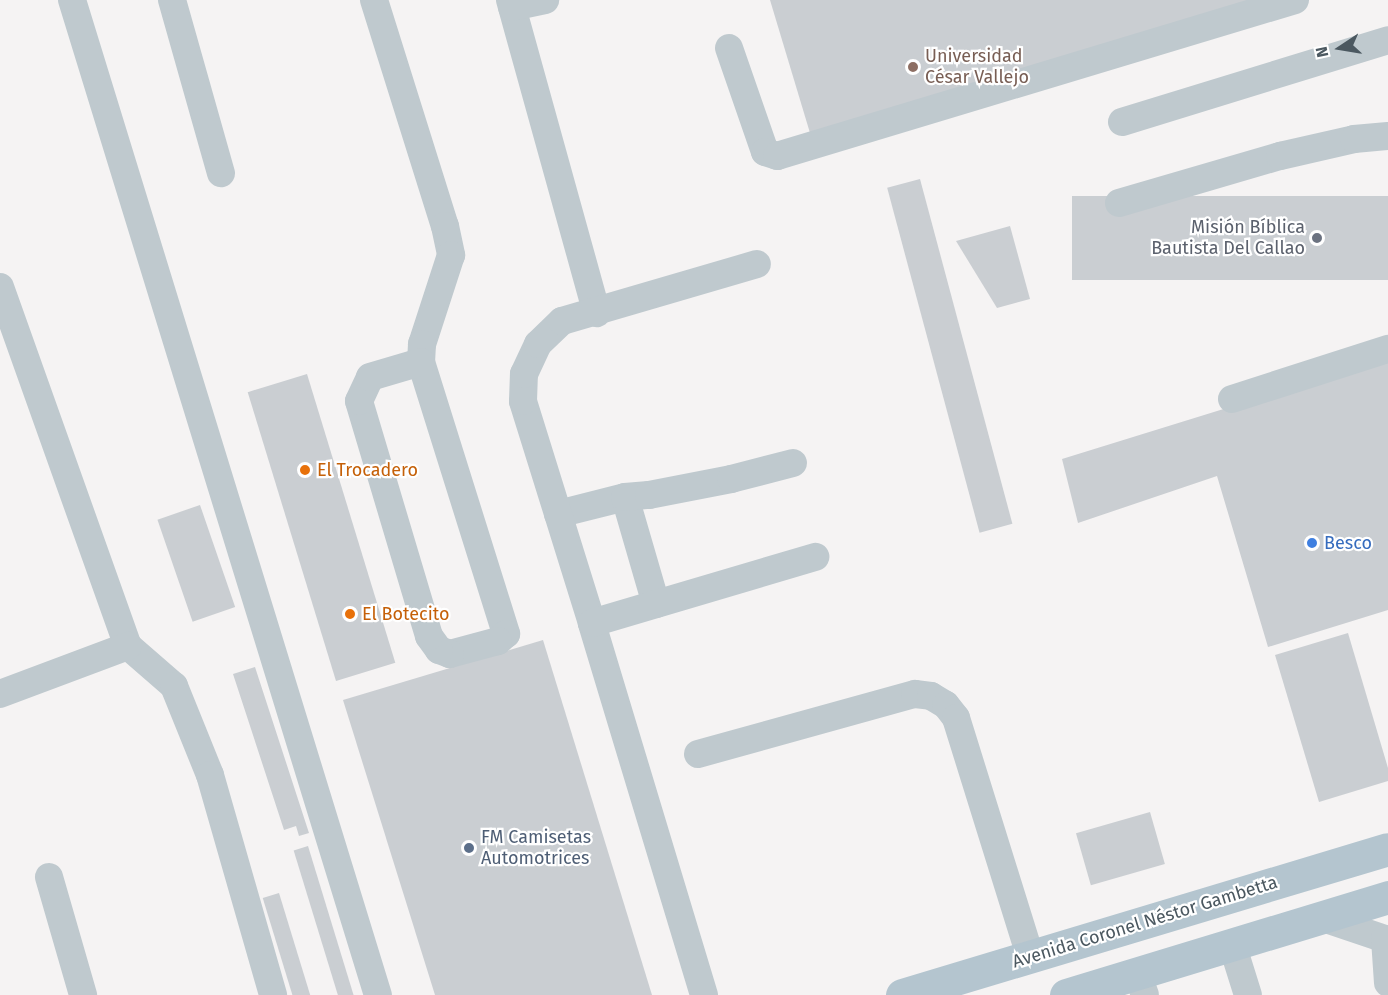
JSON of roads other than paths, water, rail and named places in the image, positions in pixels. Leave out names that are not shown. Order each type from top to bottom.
[{"type":"main road","name":"Avenida Coronel Néstor Gambetta","points":[[902,995],[1388,849]]},
{"type":"main road","points":[[1066,995],[1141,984],[1233,944],[1388,897]]},
{"type":"lane","points":[[72,0],[378,995]]},
{"type":"lane","points":[[172,0],[221,173]]},
{"type":"lane","points":[[374,0],[445,226],[451,255],[422,344],[421,362],[506,634],[498,642],[450,654],[439,650],[429,636],[359,401],[370,377],[421,362]]},
{"type":"lane","points":[[545,0],[511,4],[597,313]]},
{"type":"lane","points":[[729,48],[765,153],[777,156],[1295,0]]},
{"type":"lane","points":[[1122,122],[1388,40]]},
{"type":"lane","points":[[1119,203],[1280,156],[1354,139],[1388,136]]},
{"type":"lane","points":[[704,995],[523,401],[524,375],[538,344],[562,321],[597,313],[757,264]]},
{"type":"lane","points":[[0,287],[128,646],[174,686],[210,775],[273,995]]},
{"type":"lane","points":[[1232,399],[1388,349]]},
{"type":"lane","points":[[558,514],[625,497],[731,479],[793,463]]},
{"type":"lane","points":[[625,497],[656,604]]},
{"type":"lane","points":[[592,623],[815,557]]},
{"type":"lane","points":[[0,694],[128,646]]},
{"type":"lane","points":[[698,754],[915,694],[931,696],[946,705],[956,718],[1030,956]]},
{"type":"lane","points":[[49,877],[83,995]]},
{"type":"lane","points":[[1320,917],[1387,940],[1388,983]]},
{"type":"lane","points":[[1233,944],[1248,995]]},
{"type":"place","name":"Universidad César Vallejo","points":[[913,67]]},
{"type":"place","name":"Misión Bíblica Bautista Del Callao","points":[[1317,238]]},
{"type":"place","name":"El Trocadero","points":[[305,470]]},
{"type":"place","name":"Besco","points":[[1312,543]]},
{"type":"place","name":"El Botecito","points":[[350,614]]},
{"type":"place","name":"FM Camisetas Automotrices","points":[[469,848]]}]
